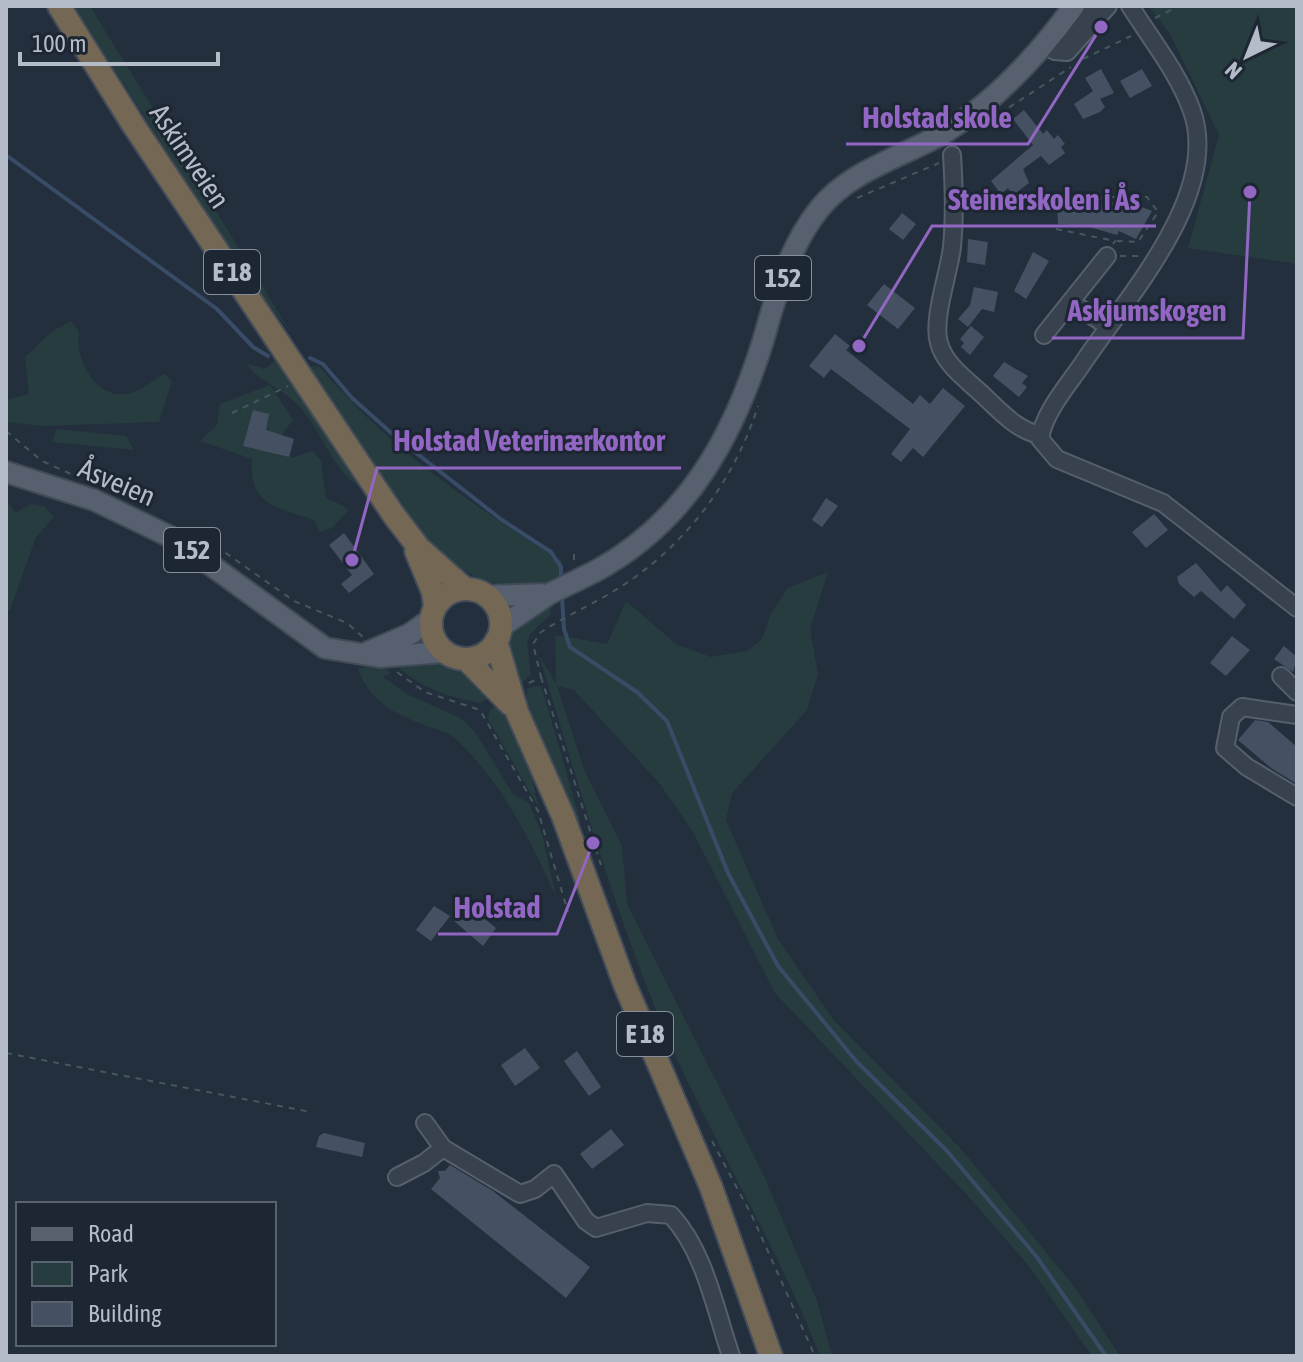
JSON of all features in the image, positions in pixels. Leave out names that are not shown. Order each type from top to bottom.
[{"type":"highway","name":"Askimveien","points":[[59,6],[116,99],[409,536],[434,564],[476,593]]},
{"type":"highway","name":"Askimveien","points":[[409,536],[430,584],[433,613]]},
{"type":"highway","points":[[433,613],[444,596],[476,593]]},
{"type":"highway","name":"E 18","points":[[476,593],[496,606],[498,634],[517,712],[563,816],[625,985],[717,1201],[771,1356]]},
{"type":"highway","name":"E 18","points":[[433,613],[433,637],[444,652],[466,659],[517,712]]},
{"type":"highway","points":[[466,659],[488,651],[498,634]]},
{"type":"main road","name":"152","points":[[498,634],[549,594],[596,571],[657,528],[709,466],[740,407],[791,258],[820,208],[845,183],[964,119],[1049,48],[1074,6]]},
{"type":"main road","name":"Åsveien","points":[[6,472],[57,487],[137,519],[210,562],[311,640],[339,652],[380,657],[444,652]]},
{"type":"main road","name":"152","points":[[476,593],[549,594]]},
{"type":"main road","points":[[362,654],[410,634],[433,613]]},
{"type":"street","points":[[1049,48],[1091,6]]},
{"type":"street","points":[[1049,48],[1067,52],[1073,48],[1108,6]]},
{"type":"street","points":[[1130,6],[1187,98],[1198,134],[1198,160],[1186,208],[1052,410],[1041,435],[1043,446],[1057,459],[1163,503],[1297,608]]},
{"type":"street","points":[[952,155],[955,195],[952,245],[938,325],[939,345],[949,363],[1012,421],[1029,433],[1041,435]]},
{"type":"street","points":[[1044,335],[1111,248]]},
{"type":"street","points":[[1070,302],[1108,326]]},
{"type":"street","points":[[1281,676],[1297,692]]},
{"type":"street","points":[[1297,715],[1242,707],[1231,717],[1225,748],[1247,767],[1297,797]]},
{"type":"street","points":[[425,1123],[443,1148],[520,1194],[535,1189],[554,1174],[586,1221],[596,1228],[647,1213],[671,1215],[684,1229],[702,1269],[731,1356]]},
{"type":"street","points":[[397,1177],[443,1148]]},
{"type":"path","points":[[1083,58],[1129,37],[1142,26],[1179,6]]},
{"type":"path","points":[[995,117],[1071,67]]},
{"type":"path","points":[[917,174],[952,155]]},
{"type":"path","points":[[1109,197],[1147,197],[1158,212],[1138,242],[1111,248]]},
{"type":"path","points":[[232,413],[270,397],[302,377]]},
{"type":"path","points":[[577,612],[546,629],[533,644],[602,869]]},
{"type":"path","points":[[390,665],[404,680],[425,692],[480,710],[538,811],[568,912]]},
{"type":"path","points":[[529,683],[541,677]]},
{"type":"path","points":[[6,1053],[311,1112]]},
{"type":"path","points":[[711,1139],[752,1216],[815,1356]]},
{"type":"green space","points":[[74,6],[90,6],[291,333],[245,274]]},
{"type":"green space","points":[[1149,6],[1297,6],[1297,264],[1188,248],[1219,135],[1170,34]]},
{"type":"green space","points":[[71,321],[79,332],[78,343],[84,366],[98,385],[108,391],[131,393],[164,374],[172,381],[159,422],[42,426],[6,422],[6,400],[29,394],[25,357],[51,332]]},
{"type":"green space","points":[[277,359],[365,490],[344,473],[295,402],[246,363],[265,369]]},
{"type":"green space","points":[[319,366],[402,449],[464,497],[562,561],[559,577],[522,586],[504,585],[470,574],[439,553],[425,540],[304,367]]},
{"type":"green space","points":[[270,385],[293,420],[280,437],[276,454],[293,458],[312,451],[321,461],[326,498],[348,511],[332,528],[319,532],[314,520],[277,507],[260,496],[252,475],[252,459],[200,441],[217,425],[220,404]]},
{"type":"green space","points":[[57,429],[126,436],[134,450],[52,442]]},
{"type":"green space","points":[[6,499],[15,513],[31,504],[44,506],[54,517],[36,537],[10,610],[6,612]]},
{"type":"green space","points":[[828,572],[810,629],[818,674],[807,710],[732,793],[726,820],[778,939],[833,1019],[963,1151],[1077,1290],[1120,1356],[1092,1356],[1028,1265],[969,1197],[775,993],[693,832],[660,784],[574,690],[557,686],[585,772],[622,846],[627,904],[764,1176],[817,1301],[832,1356],[820,1356],[784,1274],[684,1075],[647,988],[598,846],[539,655],[556,684],[555,635],[607,644],[626,601],[676,644],[711,657],[747,651],[762,639],[771,613],[788,588]]},
{"type":"green space","points":[[550,605],[551,614],[530,634],[527,645],[531,674],[523,681],[525,705],[512,670],[508,646],[518,627]]},
{"type":"green space","points":[[424,659],[457,668],[491,697],[480,703],[444,694],[412,678],[393,662]]},
{"type":"green space","points":[[383,667],[391,673],[383,677],[409,695],[460,718],[475,732],[513,794],[529,803],[542,834],[556,897],[513,811],[486,772],[448,733],[407,718],[377,699],[358,668]]},
{"type":"green space","points":[[540,686],[543,692],[581,823],[566,800],[552,759],[527,710],[527,689]]},
{"type":"green space","points":[[498,704],[529,762],[538,806],[488,719],[490,710]]},
{"type":"building","points":[[1101,69],[1114,93],[1100,99],[1105,107],[1100,112],[1083,119],[1074,104],[1093,91],[1085,78]]},
{"type":"building","points":[[1142,69],[1152,86],[1130,98],[1120,81]]},
{"type":"building","points":[[1024,110],[1043,134],[1047,130],[1054,139],[1058,135],[1065,144],[1061,147],[1065,153],[1049,165],[1041,156],[1023,169],[1029,183],[1013,195],[1008,188],[1001,194],[991,181],[1033,145],[1013,119]]},
{"type":"building","points":[[1079,196],[1102,197],[1101,202],[1128,202],[1152,211],[1136,239],[1119,231],[1117,235],[1086,226],[1058,224],[1057,203],[1079,203]]},
{"type":"building","points":[[902,213],[916,224],[903,240],[889,229]]},
{"type":"building","points":[[968,239],[988,242],[985,265],[967,262]]},
{"type":"building","points":[[1033,252],[1049,261],[1026,299],[1014,291]]},
{"type":"building","points":[[884,284],[915,308],[898,329],[867,305]]},
{"type":"building","points":[[974,287],[998,292],[994,312],[982,309],[968,327],[958,319],[970,305]]},
{"type":"building","points":[[971,326],[984,337],[970,355],[961,347],[964,343],[960,339]]},
{"type":"building","points":[[835,334],[850,346],[846,350],[913,404],[920,395],[930,404],[943,388],[965,406],[923,457],[913,448],[901,462],[891,454],[910,429],[831,369],[824,378],[809,366]]},
{"type":"building","points":[[1004,362],[1028,376],[1022,383],[1027,387],[1019,397],[993,376]]},
{"type":"building","points":[[253,410],[269,414],[266,430],[294,439],[289,457],[243,446]]},
{"type":"building","points":[[826,498],[838,506],[822,527],[812,520]]},
{"type":"building","points":[[1154,514],[1168,530],[1146,548],[1132,532]]},
{"type":"building","points":[[344,533],[374,574],[349,593],[341,584],[352,575],[329,545]]},
{"type":"building","points":[[1196,563],[1221,592],[1227,585],[1246,605],[1234,619],[1201,591],[1194,597],[1179,584],[1177,577]]},
{"type":"building","points":[[1232,636],[1250,650],[1226,676],[1210,663]]},
{"type":"building","points":[[1284,646],[1297,657],[1293,672],[1274,659]]},
{"type":"building","points":[[1255,720],[1268,722],[1297,747],[1297,784],[1271,768],[1238,740]]},
{"type":"building","points":[[434,906],[450,916],[431,941],[416,930]]},
{"type":"building","points":[[470,907],[496,928],[483,946],[454,921]]},
{"type":"building","points":[[525,1048],[540,1068],[515,1086],[501,1065]]},
{"type":"building","points":[[577,1051],[601,1087],[589,1096],[564,1061]]},
{"type":"building","points":[[611,1129],[624,1145],[592,1169],[580,1154]]},
{"type":"building","points":[[324,1133],[365,1143],[362,1157],[316,1147],[319,1136]]},
{"type":"building","points":[[450,1165],[493,1191],[590,1267],[566,1298],[431,1189],[440,1178],[438,1171],[445,1171]]},
{"type":"waterway","points":[[6,155],[217,309],[253,347],[268,356]]},
{"type":"waterway","points":[[310,358],[323,364],[352,398],[397,438],[502,520],[551,552],[561,567],[561,580]]},
{"type":"waterway","points":[[562,597],[564,629],[570,647],[637,692],[667,721],[728,873],[778,966],[856,1061],[947,1151],[1036,1256],[1106,1356]]},
{"type":"place","name":"Holstad skole","points":[[1101,27]]},
{"type":"place","name":"Askjumskogen","points":[[1250,192]]},
{"type":"place","name":"Steinerskolen i Ås","points":[[859,346]]},
{"type":"place","name":"Holstad Veterinærkontor","points":[[352,560]]},
{"type":"place","name":"Holstad","points":[[593,843]]}]
